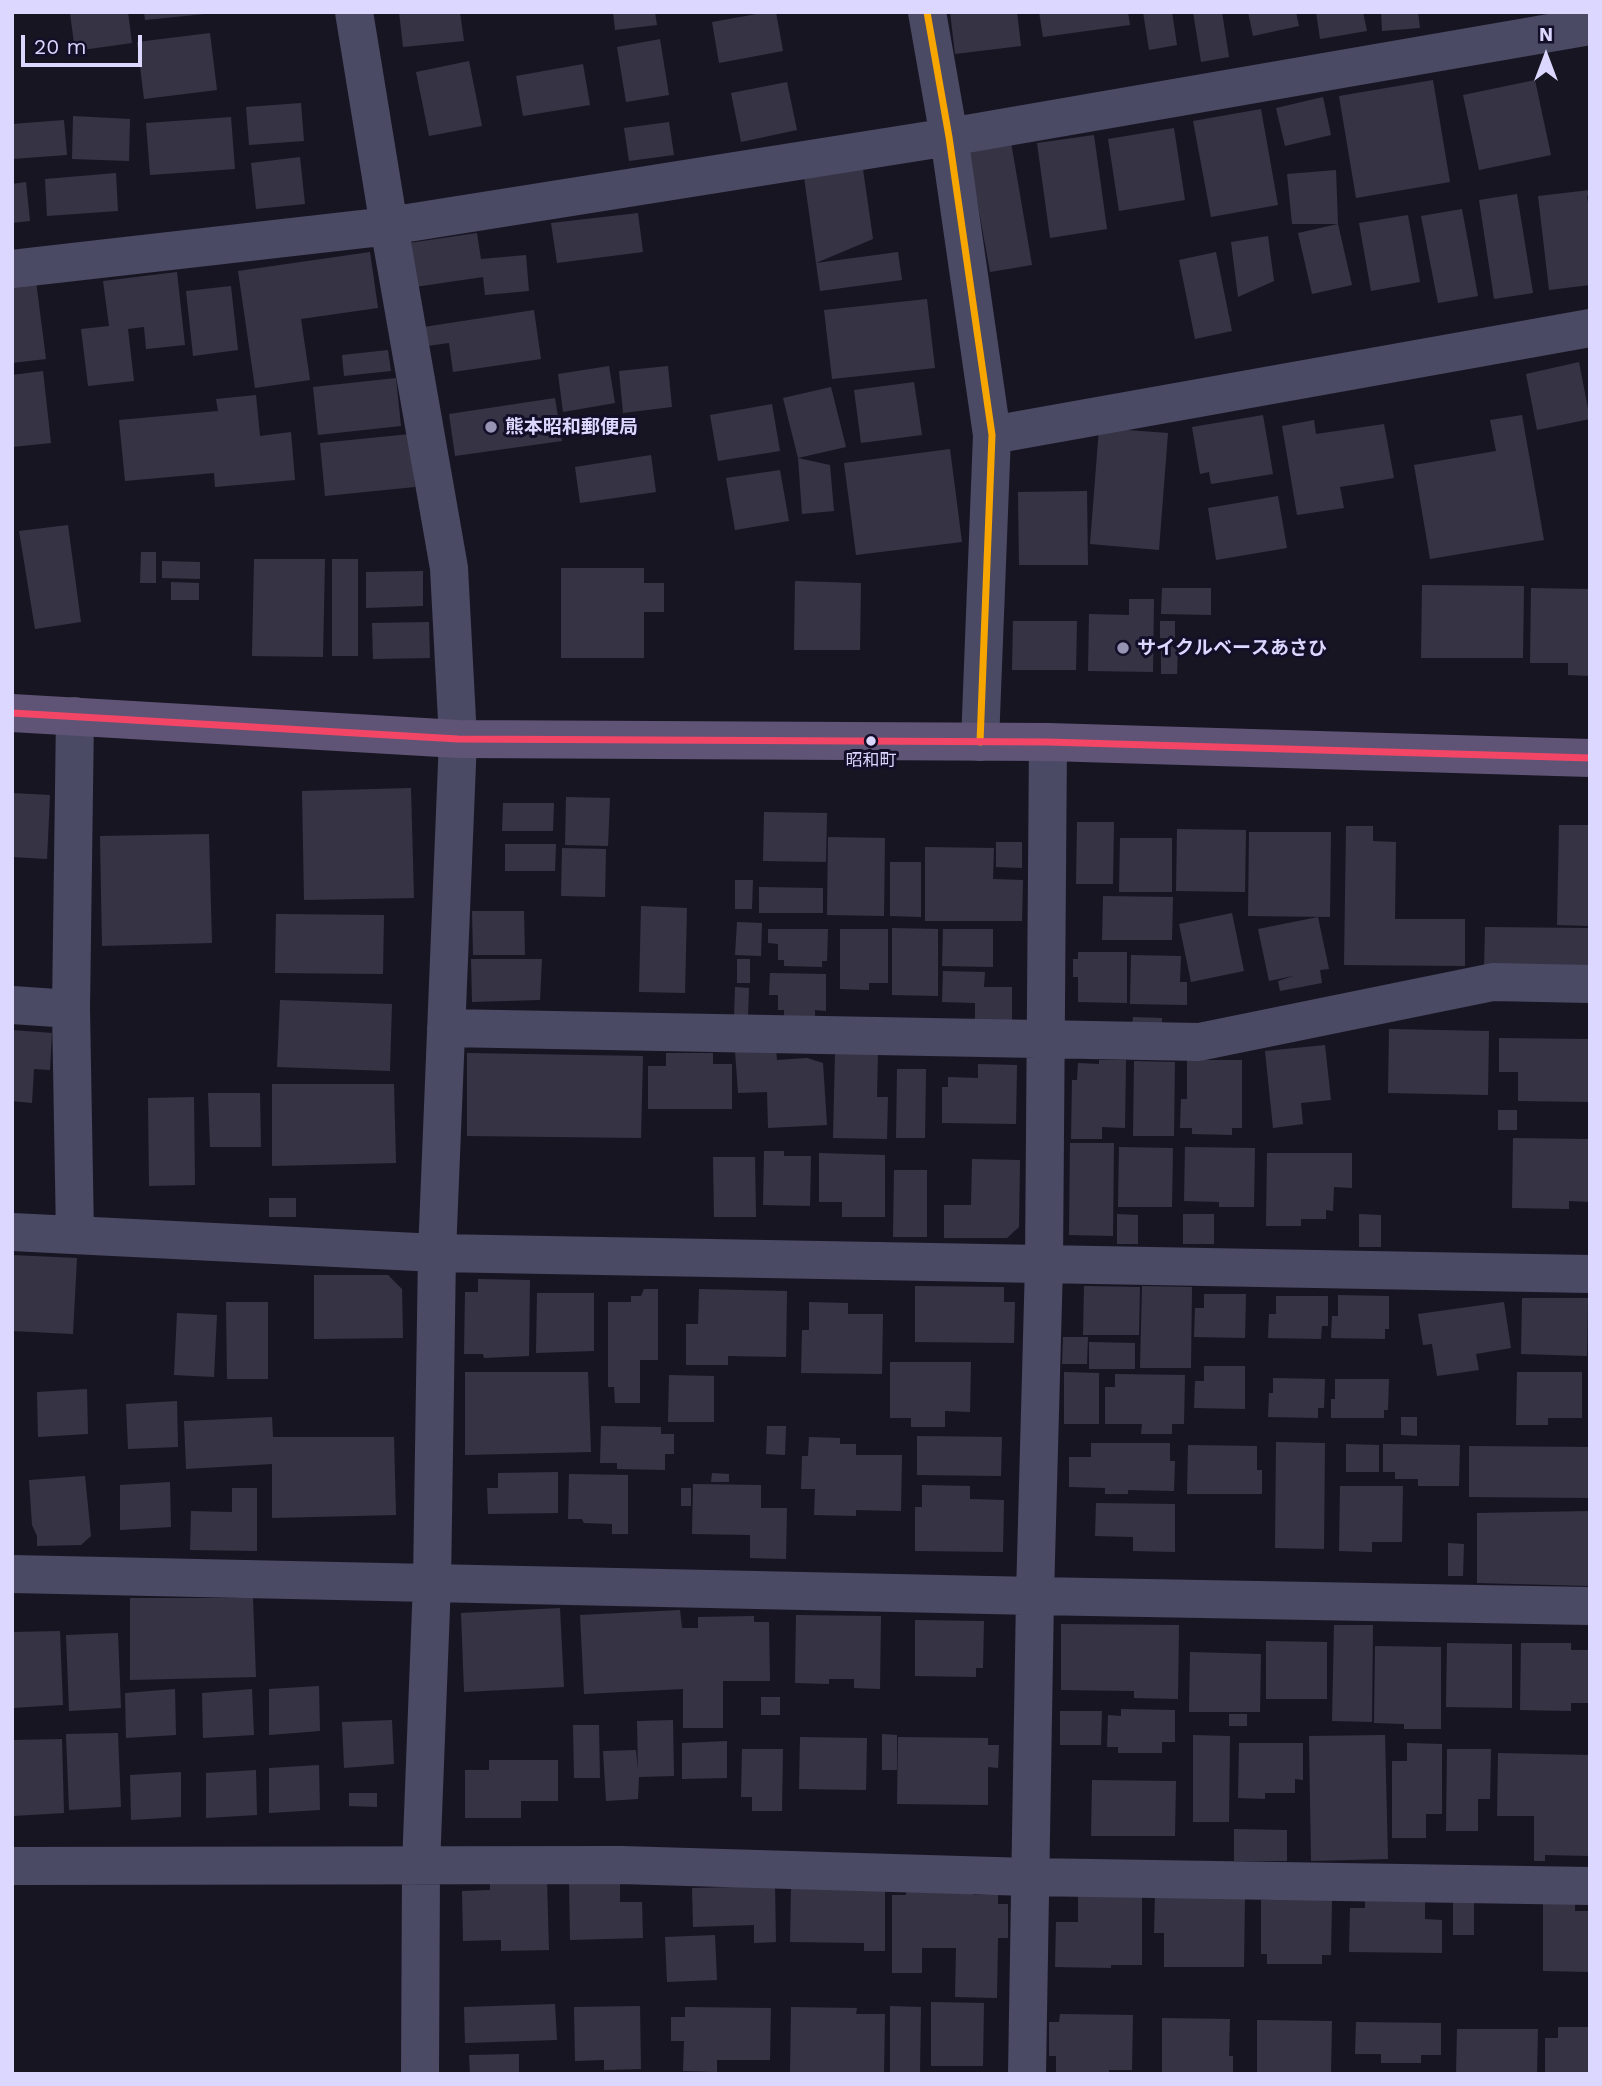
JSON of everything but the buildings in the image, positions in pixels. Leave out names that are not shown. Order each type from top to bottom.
[{"type":"main road","points":[[12,713],[458,739],[1048,742],[1590,758]]},
{"type":"street","points":[[354,12],[388,226],[449,568],[458,739],[437,1253],[432,1582],[421,1866],[420,2074]]},
{"type":"street","points":[[927,12],[949,137],[992,435],[980,742]]},
{"type":"street","points":[[12,268],[388,226],[949,137],[1590,26]]},
{"type":"street","points":[[992,435],[1590,328]]},
{"type":"street","points":[[75,716],[71,1009],[75,1235]]},
{"type":"street","points":[[1027,2074],[1034,1596],[1044,1264],[1048,742]]},
{"type":"street","points":[[446,1028],[1199,1042],[1493,982],[1590,984]]},
{"type":"street","points":[[12,1005],[71,1009]]},
{"type":"street","points":[[12,1232],[437,1253],[1590,1274]]},
{"type":"street","points":[[12,1574],[1590,1606]]},
{"type":"street","points":[[12,1866],[621,1865],[1029,1877],[1590,1886]]},
{"type":"transit line","points":[[927,12],[949,137],[992,435],[980,742]]},
{"type":"transit line","points":[[12,713],[458,739],[1048,742],[1590,758]]},
{"type":"place","name":"熊本昭和郵便局","points":[[491,427]]},
{"type":"place","name":"サイクルベースあさひ","points":[[1123,648]]},
{"type":"place","name":"昭和町","points":[[871,741]]}]
